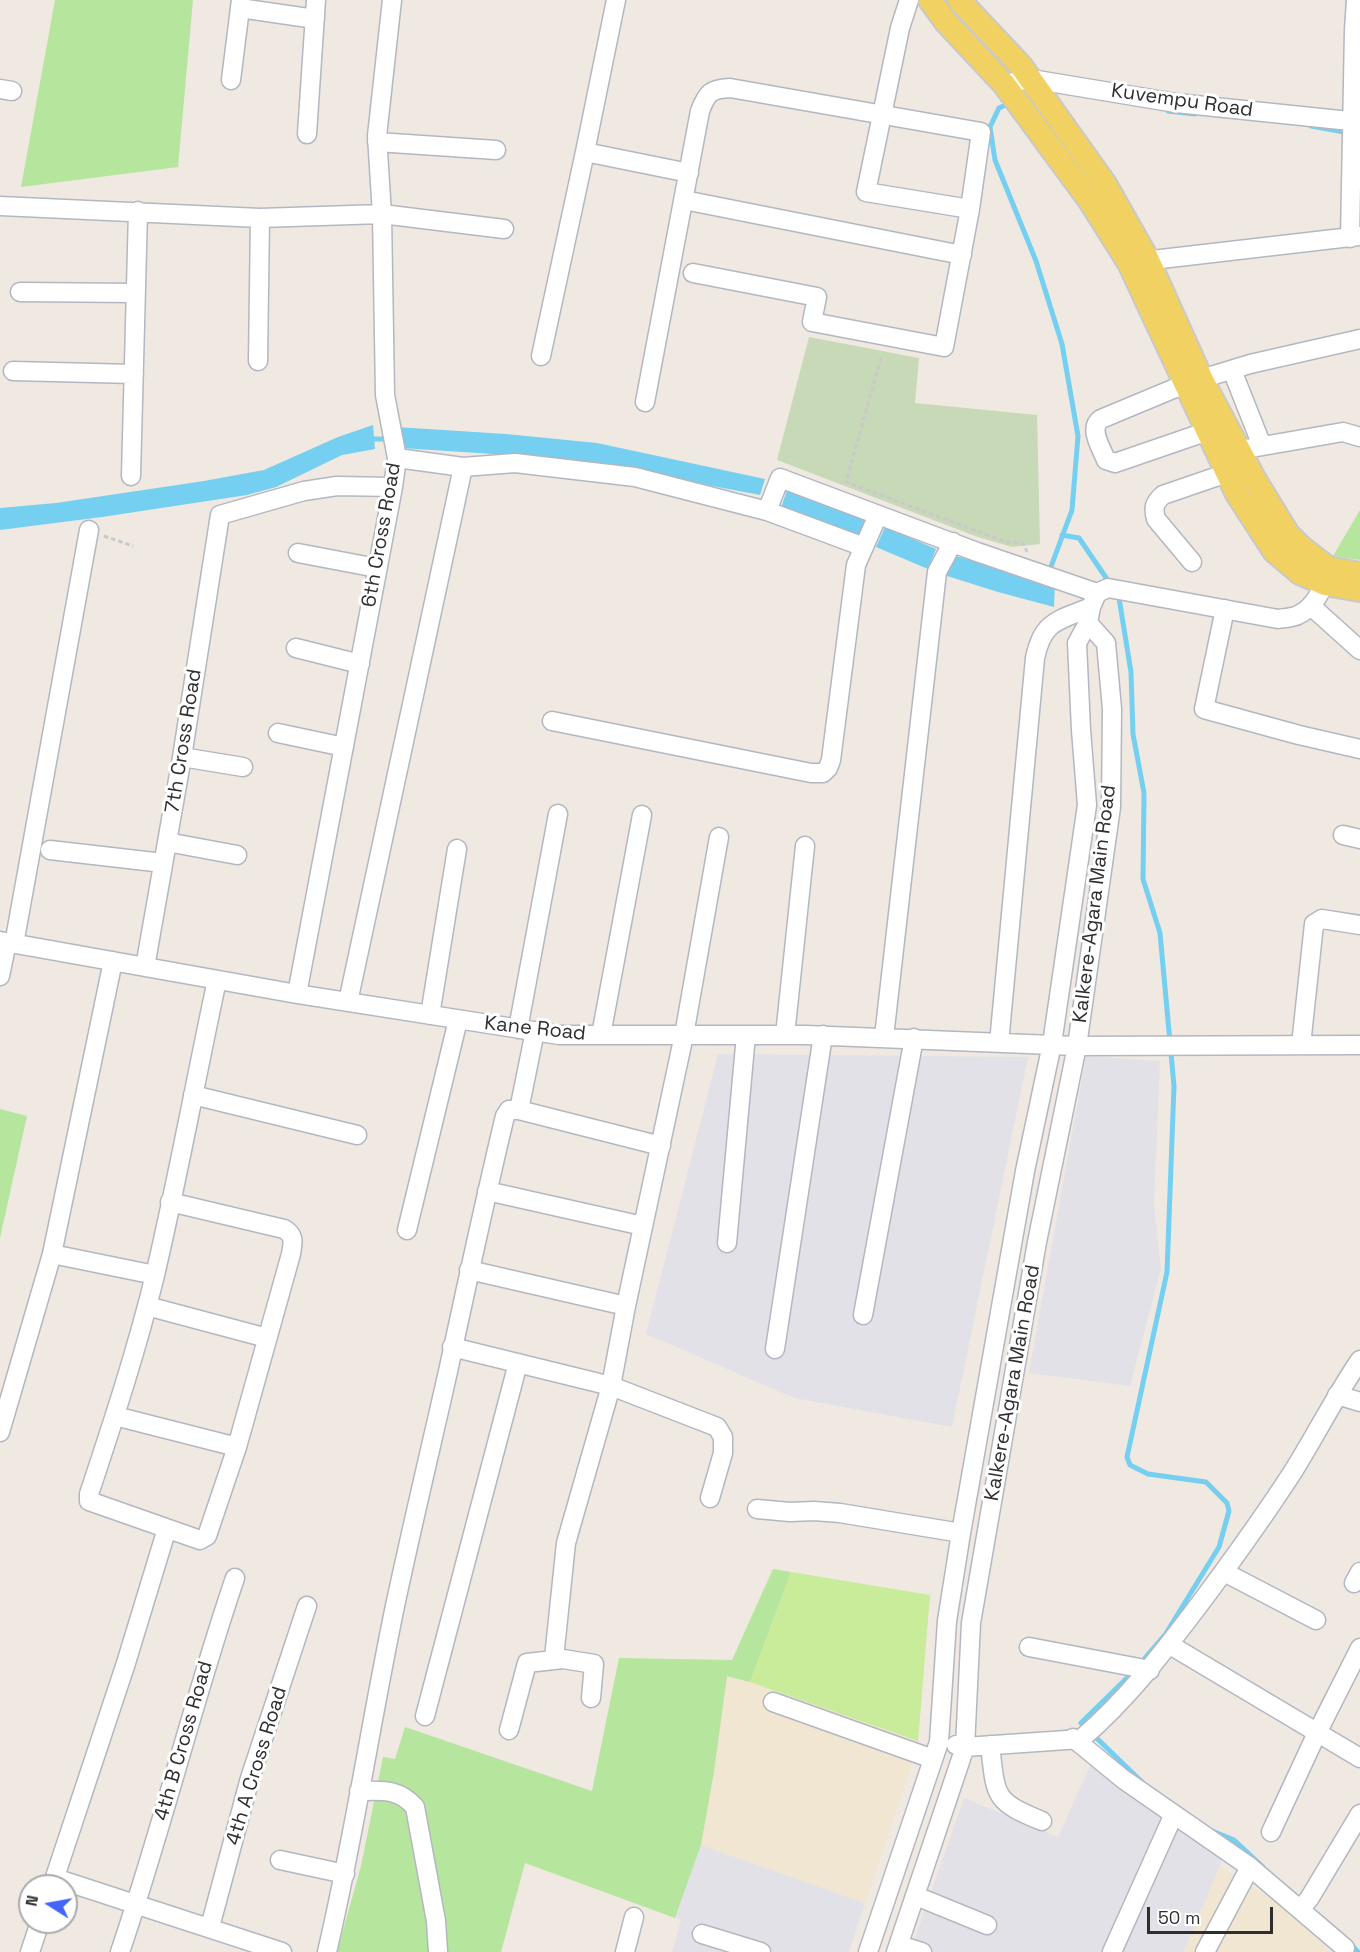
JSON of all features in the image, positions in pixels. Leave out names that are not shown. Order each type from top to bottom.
[{"type":"main road","points":[[930,0],[946,22],[1006,88],[1090,201],[1139,262]]},
{"type":"main road","points":[[946,22],[961,3],[1021,66],[1105,184],[1229,460]]},
{"type":"main road","points":[[1194,382],[1208,431],[1229,460],[1255,480],[1288,534],[1327,576],[1360,590]]},
{"type":"main road","points":[[1327,576],[1360,573]]},
{"type":"street","points":[[307,134],[316,0]]},
{"type":"street","name":"6th Cross Road","points":[[297,994],[393,487],[396,452],[385,395],[382,214],[377,142],[392,0]]},
{"type":"street","points":[[541,356],[616,0]]},
{"type":"street","points":[[909,0],[900,28],[866,192],[970,208]]},
{"type":"street","points":[[1139,262],[1355,237],[1352,145],[1355,122],[1356,0]]},
{"type":"street","points":[[231,80],[240,4],[315,20]]},
{"type":"street","name":"Kuvempu Road","points":[[1006,88],[1031,80],[1176,103],[1355,122]]},
{"type":"street","points":[[645,402],[700,111],[706,96],[717,89],[730,88],[981,132],[962,255],[944,347],[812,322],[817,297],[693,273]]},
{"type":"street","points":[[377,142],[496,150]]},
{"type":"street","points":[[585,152],[688,172]]},
{"type":"street","points":[[684,200],[962,255]]},
{"type":"street","points":[[0,206],[260,218],[382,214],[504,229]]},
{"type":"street","points":[[131,476],[138,211]]},
{"type":"street","points":[[258,361],[260,218]]},
{"type":"street","points":[[20,292],[136,293]]},
{"type":"street","points":[[1208,431],[1118,463],[1106,460],[1095,430],[1096,423],[1101,419],[1194,382],[1250,364],[1360,339]]},
{"type":"street","points":[[1232,370],[1262,447]]},
{"type":"street","points":[[13,371],[134,374]]},
{"type":"street","points":[[1192,562],[1156,519],[1155,501],[1163,495],[1229,460],[1262,447],[1343,432],[1360,437]]},
{"type":"street","points":[[396,452],[463,467],[515,463],[635,477],[767,511],[864,547]]},
{"type":"street","points":[[348,1002],[463,467]]},
{"type":"street","points":[[767,511],[780,478],[949,548],[1037,572],[1101,600],[1225,609],[1278,619],[1298,615],[1311,606],[1327,576]]},
{"type":"street","name":"7th Cross Road","points":[[145,967],[182,757],[220,515],[303,491],[337,486],[393,487]]},
{"type":"street","points":[[552,721],[811,773],[823,773],[831,760],[856,565],[877,518]]},
{"type":"street","points":[[0,976],[89,530]]},
{"type":"street","points":[[884,1037],[937,572],[949,548]]},
{"type":"street","points":[[298,553],[377,568]]},
{"type":"street","points":[[999,1043],[1034,670],[1039,641],[1045,629],[1101,600]]},
{"type":"street","name":"Kalkere-Agara Main Road","points":[[868,1952],[936,1750],[947,1621],[1025,1171],[1052,1044],[1086,805],[1077,643],[1101,600]]},
{"type":"street","name":"Kalkere-Agara Main Road","points":[[897,1948],[965,1747],[971,1623],[1037,1242],[1077,1046],[1111,807],[1112,709],[1101,600]]},
{"type":"street","points":[[1311,606],[1360,650]]},
{"type":"street","points":[[1225,609],[1203,709],[1360,749]]},
{"type":"street","points":[[296,648],[360,664]]},
{"type":"street","points":[[278,734],[344,747]]},
{"type":"street","points":[[182,757],[243,767]]},
{"type":"street","points":[[519,1110],[526,1030],[558,814]]},
{"type":"street","points":[[601,1035],[642,815]]},
{"type":"street","points":[[554,1658],[566,1543],[611,1386],[684,1035],[719,837]]},
{"type":"street","points":[[167,842],[237,855]]},
{"type":"street","points":[[785,1035],[805,846]]},
{"type":"street","points":[[430,1015],[457,849]]},
{"type":"street","points":[[50,850],[163,863]]},
{"type":"street","points":[[1301,1045],[1314,924],[1322,919],[1360,925]]},
{"type":"street","name":"Kane Road","points":[[7,942],[297,994],[559,1035],[823,1035],[1077,1046],[1360,1045]]},
{"type":"street","points":[[0,1432],[52,1254],[113,961]]},
{"type":"street","points":[[170,1202],[284,1229],[293,1238],[291,1254],[237,1447],[207,1536],[200,1540],[89,1501],[155,1275],[170,1202],[217,980]]},
{"type":"street","points":[[407,1230],[458,1020]]},
{"type":"street","points":[[728,1243],[746,1035]]},
{"type":"street","points":[[775,1349],[823,1035]]},
{"type":"street","points":[[863,1315],[914,1038]]},
{"type":"street","points":[[193,1095],[357,1135]]},
{"type":"street","points":[[327,1952],[345,1874],[395,1607],[505,1116],[508,1110],[519,1110],[661,1146]]},
{"type":"street","points":[[487,1191],[643,1226]]},
{"type":"street","points":[[52,1254],[155,1275]]},
{"type":"street","points":[[469,1270],[626,1306]]},
{"type":"street","points":[[147,1306],[267,1338]]},
{"type":"street","points":[[452,1347],[611,1386],[717,1427],[723,1437],[723,1453],[710,1498]]},
{"type":"street","points":[[773,1702],[936,1750],[1082,1736],[1140,1668],[1170,1645],[1224,1572],[1294,1469],[1336,1395],[1360,1360]]},
{"type":"street","points":[[425,1716],[518,1363]]},
{"type":"street","points":[[1336,1395],[1360,1402]]},
{"type":"street","points":[[115,1416],[237,1447]]},
{"type":"street","points":[[757,1509],[840,1514],[961,1533]]},
{"type":"street","points":[[56,1874],[126,1663],[165,1535]]},
{"type":"street","points":[[1224,1572],[1316,1620]]},
{"type":"street","name":"4th B Cross Road","points":[[120,1952],[136,1905],[211,1648],[236,1578]]},
{"type":"street","name":"4th A Cross Road","points":[[210,1927],[250,1778],[307,1606]]},
{"type":"street","points":[[1170,1645],[1360,1758]]},
{"type":"street","points":[[1029,1647],[1140,1668]]},
{"type":"street","points":[[1271,1832],[1360,1648]]},
{"type":"street","points":[[509,1730],[527,1663],[554,1658],[594,1664],[591,1698]]},
{"type":"street","points":[[1082,1736],[1123,1779],[1304,1904],[1345,1948]]},
{"type":"street","points":[[990,1746],[993,1774],[998,1793],[1004,1802],[1015,1810],[1042,1821]]},
{"type":"street","points":[[359,1791],[393,1791],[407,1798],[415,1807],[436,1921],[438,1952]]},
{"type":"street","points":[[1304,1904],[1360,1814]]},
{"type":"street","points":[[1112,1952],[1173,1815]]},
{"type":"street","points":[[280,1860],[345,1874]]},
{"type":"street","points":[[1205,1952],[1250,1867]]},
{"type":"street","points":[[78,1889],[210,1927],[282,1952]]},
{"type":"street","points":[[916,1896],[987,1925]]},
{"type":"street","points":[[625,1952],[634,1917]]},
{"type":"street","points":[[30,1952],[36,1934]]},
{"type":"street","points":[[702,1934],[761,1952]]},
{"type":"street","points":[[897,1948],[922,1952]]},
{"type":"path","points":[[881,358],[846,482],[1006,542],[1023,543],[1037,572]]},
{"type":"path","points":[[89,530],[133,546]]},
{"type":"shaded area","points":[[718,1054],[1028,1057],[952,1427],[794,1398],[646,1334]]},
{"type":"shaded area","points":[[1086,1056],[1160,1061],[1154,1204],[1161,1269],[1130,1386],[1029,1373]]},
{"type":"shaded area","points":[[773,1569],[930,1595],[918,1746],[865,1903],[701,1845],[727,1676]]},
{"type":"shaded area","points":[[1090,1766],[1222,1854],[1220,1866],[1184,1952],[910,1952],[964,1798],[1058,1837]]},
{"type":"shaded area","points":[[701,1845],[865,1903],[849,1952],[672,1952],[681,1920],[675,1918]]},
{"type":"shaded area","points":[[1220,1866],[1316,1928],[1338,1952],[1184,1952]]},
{"type":"green space","points":[[55,0],[193,0],[178,167],[21,187]]},
{"type":"green space","points":[[809,337],[919,358],[915,403],[1037,415],[1040,544],[1012,547],[975,536],[777,460]]},
{"type":"green space","points":[[1360,510],[1360,560],[1333,556]]},
{"type":"green space","points":[[0,1109],[27,1116],[0,1238]]},
{"type":"green space","points":[[773,1569],[791,1572],[750,1682],[727,1676],[701,1845],[675,1918],[525,1863],[501,1952],[337,1952],[361,1866],[383,1757],[395,1759],[405,1727],[592,1791],[619,1658],[732,1660]]},
{"type":"green space","points":[[791,1572],[930,1595],[918,1741],[750,1682]]},
{"type":"water","points":[[373,425],[375,449],[342,455],[276,487],[247,495],[0,530],[0,508],[56,503],[264,470],[338,437]]},
{"type":"water","points":[[396,427],[597,443],[765,479],[760,495],[570,459],[401,448]]},
{"type":"water","points":[[788,487],[868,519],[857,538],[781,508]]},
{"type":"water","points":[[885,527],[936,549],[928,569],[876,547]]},
{"type":"water","points":[[952,555],[1055,583],[1054,607],[944,575]]},
{"type":"waterway","points":[[1012,102],[999,108],[990,127],[995,160],[1036,261],[1062,344],[1078,436],[1072,510],[1049,572]]},
{"type":"waterway","points":[[1168,111],[1195,114]]},
{"type":"waterway","points":[[1311,126],[1350,133]]},
{"type":"waterway","points":[[369,439],[390,439]]},
{"type":"waterway","points":[[1062,535],[1079,538],[1111,585]]},
{"type":"waterway","points":[[1116,593],[1119,598],[1131,672],[1133,734],[1144,793],[1143,879],[1160,933],[1174,1086],[1167,1272],[1127,1457],[1130,1465],[1148,1474],[1206,1482],[1227,1503],[1229,1511],[1219,1547],[1165,1635],[1140,1664]]},
{"type":"waterway","points":[[1134,1671],[1081,1723],[1142,1782]]},
{"type":"waterway","points":[[1212,1831],[1234,1840],[1263,1867]]},
{"type":"waterway","points":[[1349,1942],[1358,1952]]}]
